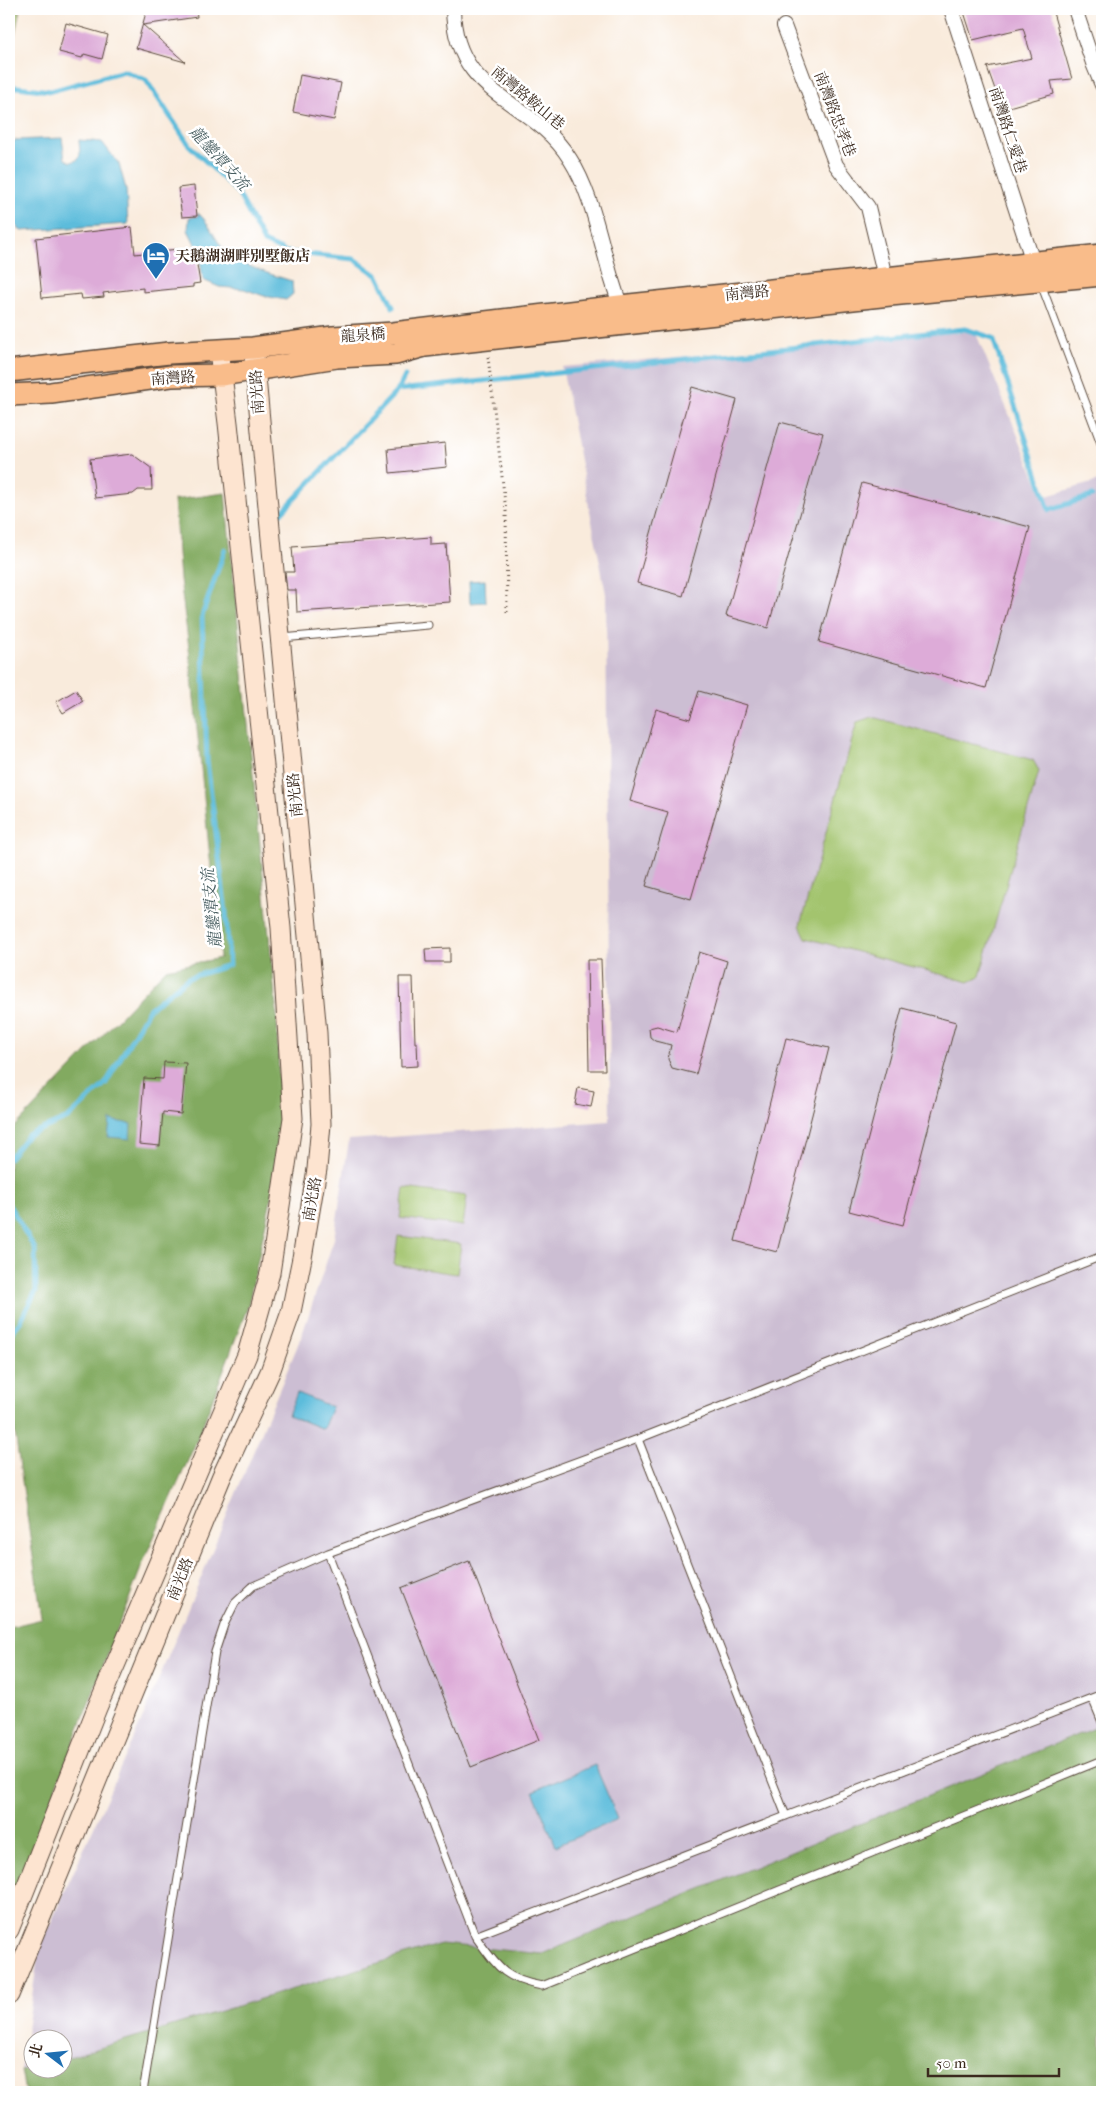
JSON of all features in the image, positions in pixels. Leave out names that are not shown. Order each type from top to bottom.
[{"type":"main road","name":"南灣路","points":[[1036,272],[1102,255]]},
{"type":"main road","name":"南灣路","points":[[393,333],[623,315],[1036,272],[1102,275]]},
{"type":"main road","name":"南灣路","points":[[396,354],[425,346],[486,339],[623,315]]},
{"type":"main road","name":"龍泉橋","points":[[335,347],[393,333]]},
{"type":"main road","name":"南灣路","points":[[9,371],[169,353],[253,348],[335,347]]},
{"type":"main road","name":"南灣路","points":[[9,395],[51,393],[171,376],[221,375],[256,369],[335,347]]},
{"type":"main road","name":"龍泉橋","points":[[335,347],[396,354]]},
{"type":"street","name":"南灣路鞍山巷","points":[[453,9],[453,19],[461,52],[481,82],[546,130],[574,165],[597,227],[623,315]]},
{"type":"street","name":"南灣路仁愛巷","points":[[951,9],[1036,272]]},
{"type":"street","points":[[1075,9],[1098,64],[1102,85]]},
{"type":"street","name":"南灣路忠孝巷","points":[[784,26],[836,165],[868,207],[888,287]]},
{"type":"street","name":"南光路","points":[[9,1995],[221,1478],[270,1372],[291,1312],[317,1169],[320,1106],[316,1023],[253,348]]},
{"type":"street","name":"南光路","points":[[9,1930],[97,1708],[246,1355],[270,1273],[293,1118],[281,928],[219,351]]},
{"type":"lane","points":[[1036,272],[1102,446]]},
{"type":"lane","points":[[280,639],[428,625]]},
{"type":"lane","points":[[143,2092],[213,1662],[224,1625],[235,1603],[252,1586],[328,1553],[638,1439],[1102,1256]]},
{"type":"lane","points":[[638,1439],[786,1816]]},
{"type":"lane","points":[[328,1553],[475,1936],[498,1967],[520,1982],[542,1986],[1102,1760]]},
{"type":"lane","points":[[475,1936],[1102,1694]]},
{"type":"lane","points":[[1092,1698],[1102,1722]]},
{"type":"path","points":[[486,339],[506,511],[507,613]]},
{"type":"shaded area","points":[[975,331],[1043,497],[1102,480],[1102,2092],[25,2092],[22,2078],[72,2078],[72,2028],[27,2028],[39,1949],[140,1724],[302,1335],[334,1239],[349,1140],[610,1121],[606,594],[562,367]]},
{"type":"green space","points":[[9,9],[20,10],[11,53],[9,52]]},
{"type":"green space","points":[[225,493],[277,1016],[280,1116],[271,1199],[248,1306],[197,1440],[146,1555],[9,1910],[9,1627],[42,1619],[9,1391],[9,1133],[166,969],[220,958],[189,648],[180,579],[174,500]]},
{"type":"green space","points":[[872,717],[1033,760],[1039,771],[980,976],[969,982],[806,938],[800,925],[857,722]]},
{"type":"green space","points":[[404,1188],[467,1196],[463,1226],[400,1218]]},
{"type":"green space","points":[[398,1236],[461,1244],[457,1274],[394,1265]]},
{"type":"green space","points":[[1099,1726],[1102,1736],[1102,2092],[25,2092],[22,2078],[72,2078],[72,2056],[441,1944],[542,1954]]},
{"type":"water","points":[[62,138],[65,159],[71,162],[77,160],[80,154],[79,140],[102,142],[119,164],[126,189],[128,224],[21,231],[9,217],[9,148],[15,140]]},
{"type":"water","points":[[198,213],[206,221],[221,246],[231,255],[256,269],[292,281],[293,294],[286,300],[264,296],[244,289],[219,287],[203,280],[199,252],[188,230],[189,218],[198,216]]},
{"type":"water","points":[[485,580],[486,602],[470,603],[469,581]]},
{"type":"water","points":[[110,1120],[131,1124],[130,1139],[108,1137]]},
{"type":"water","points":[[297,1393],[332,1407],[323,1429],[288,1415]]},
{"type":"water","points":[[595,1765],[618,1819],[556,1846],[533,1791]]},
{"type":"building","points":[[147,9],[196,9],[197,17],[143,25],[185,62],[136,48]]},
{"type":"building","points":[[963,9],[1052,9],[1072,79],[1051,81],[1054,94],[1002,109],[987,67],[1032,58],[1023,28],[973,40]]},
{"type":"building","points":[[66,23],[108,35],[102,59],[84,54],[82,58],[59,52]]},
{"type":"building","points":[[300,75],[341,83],[334,120],[293,112]]},
{"type":"building","points":[[194,186],[197,216],[182,217],[178,188]]},
{"type":"building","points":[[132,227],[135,254],[178,249],[178,255],[195,253],[200,283],[193,284],[193,287],[143,292],[143,288],[103,293],[104,297],[82,299],[81,294],[42,298],[36,238]]},
{"type":"building","points":[[692,387],[737,400],[683,596],[637,583]]},
{"type":"building","points":[[780,422],[823,433],[768,628],[726,616]]},
{"type":"building","points":[[445,443],[447,467],[390,473],[388,449]]},
{"type":"building","points":[[132,454],[151,468],[152,490],[138,490],[133,494],[95,498],[90,459]]},
{"type":"building","points":[[862,483],[1030,527],[986,688],[819,642]]},
{"type":"building","points":[[431,537],[431,545],[446,544],[450,602],[297,612],[296,590],[287,590],[285,572],[294,572],[292,547]]},
{"type":"building","points":[[76,690],[83,701],[63,713],[56,702]]},
{"type":"building","points":[[699,691],[747,705],[691,899],[646,886],[668,812],[630,801],[656,709],[690,719]]},
{"type":"building","points":[[450,948],[450,962],[426,962],[425,949]]},
{"type":"building","points":[[699,952],[727,961],[696,1074],[672,1068],[668,1059],[671,1045],[655,1041],[650,1037],[649,1028],[657,1026],[677,1032]]},
{"type":"building","points":[[587,960],[601,960],[605,1070],[589,1070]]},
{"type":"building","points":[[399,977],[413,977],[415,1043],[417,1043],[418,1066],[401,1067]]},
{"type":"building","points":[[902,1008],[956,1022],[903,1225],[849,1211]]},
{"type":"building","points":[[786,1038],[829,1048],[777,1252],[735,1241]]},
{"type":"building","points":[[164,1062],[186,1063],[181,1114],[163,1112],[160,1146],[139,1144],[144,1078],[163,1079]]},
{"type":"building","points":[[578,1088],[594,1091],[591,1107],[575,1104]]},
{"type":"building","points":[[469,1561],[539,1740],[471,1767],[401,1588]]},
{"type":"waterway","name":"龍鑾潭支流","points":[[9,86],[51,91],[124,71],[146,80],[189,145],[238,193],[264,242],[286,252],[354,259],[378,276],[393,307]]},
{"type":"waterway","points":[[398,390],[965,329],[993,338],[1049,510],[1092,496]]},
{"type":"waterway","name":"龍鑾潭支流","points":[[281,513],[398,390],[405,376]]},
{"type":"waterway","name":"龍鑾潭支流","points":[[9,1158],[28,1135],[68,1118],[106,1083],[149,1009],[188,978],[229,965],[226,913],[207,761],[202,616],[225,549]]},
{"type":"waterway","name":"龍鑾潭支流","points":[[9,1205],[35,1249],[36,1291],[20,1322],[9,1336]]},
{"type":"place","name":"天鵝湖湖畔別墅飯店","points":[[156,280]]}]
